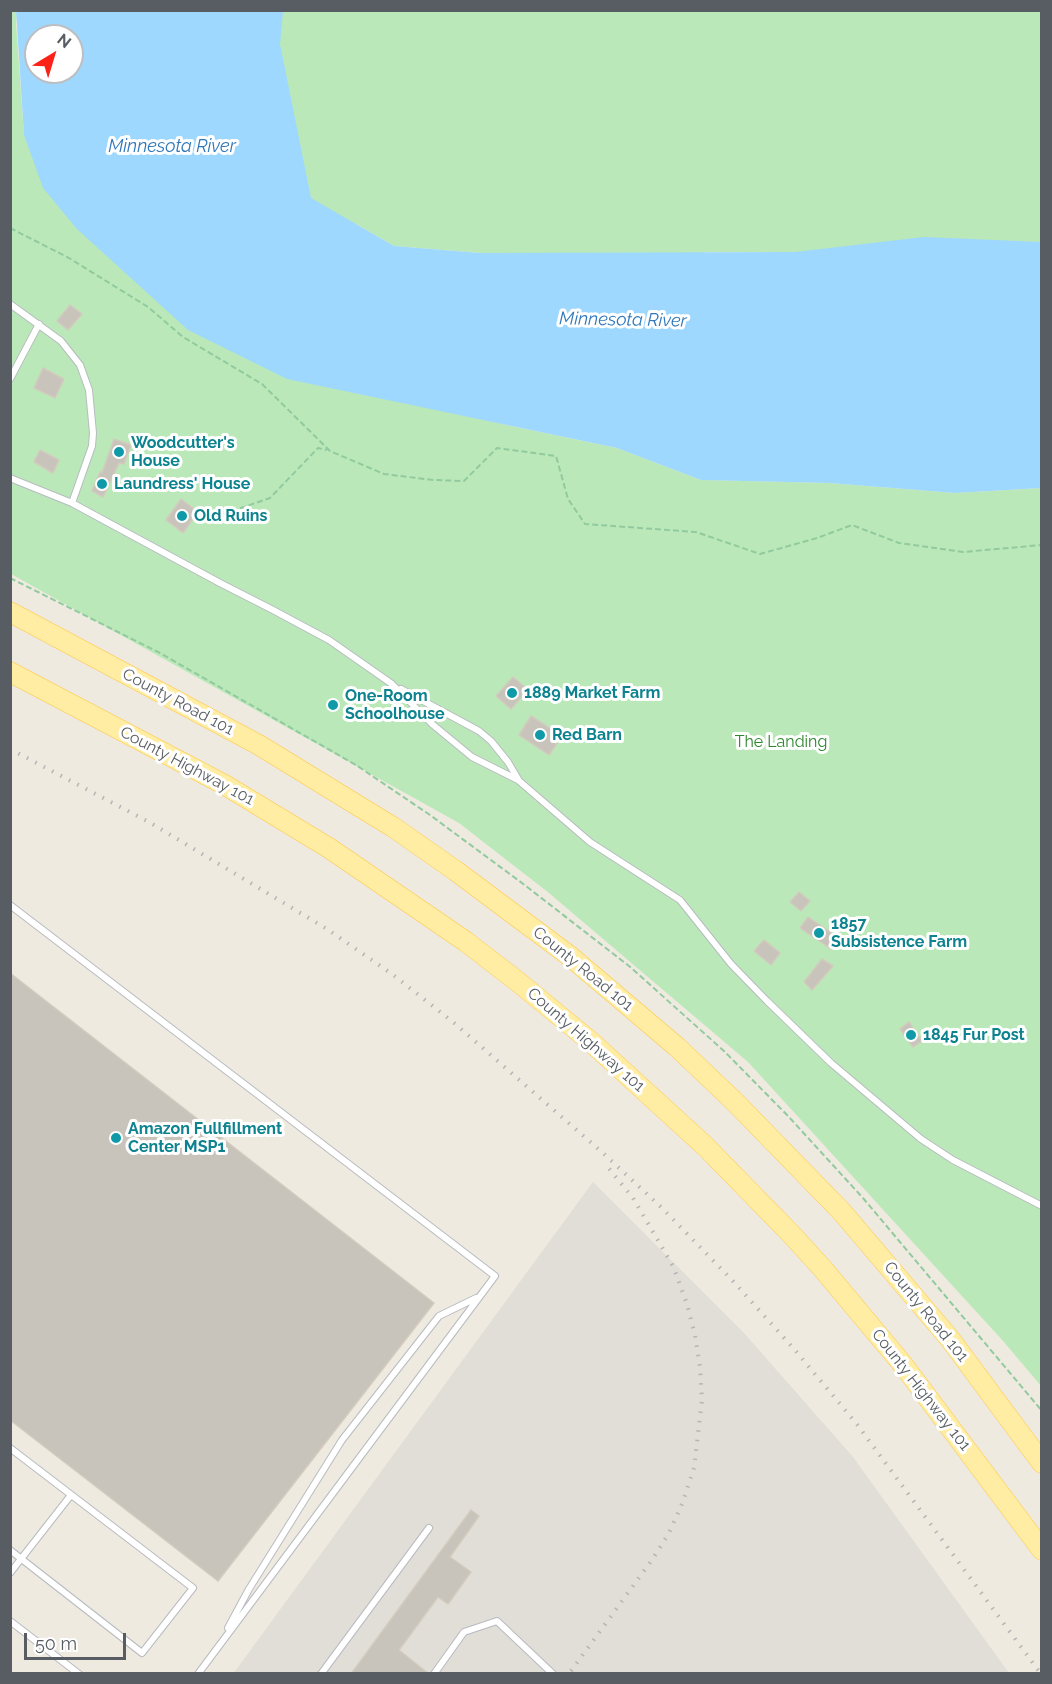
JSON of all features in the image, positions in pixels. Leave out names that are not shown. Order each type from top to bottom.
[{"type":"main road","name":"County Road 101","points":[[10,612],[259,745],[393,827],[456,870],[571,957],[677,1047],[735,1101],[842,1212],[950,1340],[1041,1462]]},
{"type":"main road","name":"County Highway 101","points":[[10,672],[225,785],[329,848],[465,941],[590,1041],[705,1146],[824,1269],[904,1366],[1041,1550]]},
{"type":"lane","points":[[10,304],[61,340],[80,365],[90,390],[92,446],[72,503]]},
{"type":"lane","points":[[10,380],[39,324]]},
{"type":"lane","points":[[10,478],[72,503],[329,640],[392,684],[479,731],[491,741],[508,762],[518,780]]},
{"type":"lane","points":[[392,684],[432,724],[472,757],[518,780],[590,842],[680,900],[731,964],[767,1001],[831,1063],[921,1139],[953,1160],[1041,1206]]},
{"type":"lane","points":[[10,905],[495,1276],[198,1674]]},
{"type":"lane","points":[[216,1650],[249,1589],[342,1440],[439,1316],[479,1297]]},
{"type":"lane","points":[[10,1448],[193,1588],[142,1653],[10,1550]]},
{"type":"lane","points":[[10,1573],[71,1495]]},
{"type":"lane","points":[[321,1674],[429,1528]]},
{"type":"lane","points":[[10,1621],[79,1674]]},
{"type":"lane","points":[[434,1674],[464,1632],[498,1621],[553,1674]]},
{"type":"path","points":[[10,228],[69,258],[148,307],[183,337],[262,384],[330,451]]},
{"type":"path","points":[[206,520],[270,498],[318,448],[384,474],[464,481],[497,448],[556,456],[568,499],[585,524],[696,532],[760,555],[852,525],[899,543],[963,552],[1041,545]]},
{"type":"shaded area","points":[[593,1182],[744,1333],[853,1457],[1009,1673],[233,1674]]},
{"type":"green space","name":"The Landing","points":[[11,11],[17,11],[24,135],[502,424],[617,448],[701,480],[830,483],[955,493],[1041,488],[1041,1386],[1004,1342],[748,1062],[549,893],[459,823],[11,574]]},
{"type":"green space","points":[[64,11],[1041,11],[1041,266],[795,252],[706,252],[687,256],[632,253],[480,253],[394,246],[356,224],[328,219],[84,45],[84,24],[68,24]]},
{"type":"water","name":"Minnesota River","points":[[16,10],[283,11],[280,44],[311,198],[394,246],[480,253],[795,252],[924,237],[1041,242],[1041,488],[955,493],[830,483],[701,480],[617,448],[287,379],[188,330],[77,229],[43,188],[24,135]]},
{"type":"building","points":[[70,305],[82,314],[68,330],[57,321]]},
{"type":"building","points":[[43,368],[64,379],[55,398],[34,388]]},
{"type":"building","points":[[114,439],[131,445],[124,464],[119,463],[103,497],[92,491],[100,472],[102,473]]},
{"type":"building","points":[[40,450],[59,460],[53,473],[34,462]]},
{"type":"building","name":"Old Ruins","points":[[181,499],[198,512],[183,533],[166,520]]},
{"type":"building","name":"1889 Market Farm","points":[[513,677],[528,690],[511,709],[496,696]]},
{"type":"building","name":"Red Barn","points":[[531,716],[562,736],[549,755],[519,735]]},
{"type":"building","points":[[799,892],[810,901],[801,911],[790,902]]},
{"type":"building","name":"1857 Subsistence Farm","points":[[808,917],[839,938],[831,949],[800,928]]},
{"type":"building","points":[[764,940],[780,953],[771,965],[754,951]]},
{"type":"building","points":[[822,959],[833,966],[812,990],[804,982]]},
{"type":"building","name":"Amazon Fullfillment Center MSP1","points":[[10,973],[434,1303],[218,1581],[10,1420]]},
{"type":"building","name":"1845 Fur Post","points":[[909,1022],[922,1041],[913,1047],[900,1029]]},
{"type":"building","points":[[471,1510],[479,1516],[450,1557],[471,1572],[448,1604],[438,1597],[399,1650],[429,1674],[351,1674]]},
{"type":"railway","points":[[10,749],[149,822],[327,929],[392,974],[453,1022],[603,1153],[662,1208],[732,1280],[794,1349],[856,1423],[1041,1674]]},
{"type":"railway","points":[[571,1671],[669,1533],[694,1468],[702,1400],[695,1335],[673,1266],[633,1198],[606,1165]]},
{"type":"place","name":"Woodcutter's House","points":[[119,452]]},
{"type":"place","name":"Laundress' House","points":[[102,484]]},
{"type":"place","name":"Old Ruins","points":[[182,516]]},
{"type":"place","name":"1889 Market Farm","points":[[512,693]]},
{"type":"place","name":"One-Room Schoolhouse","points":[[333,705]]},
{"type":"place","name":"Red Barn","points":[[540,735]]},
{"type":"place","name":"1857 Subsistence Farm","points":[[819,933]]},
{"type":"place","name":"1845 Fur Post","points":[[911,1035]]},
{"type":"place","name":"Amazon Fullfillment Center MSP1","points":[[116,1138]]}]
